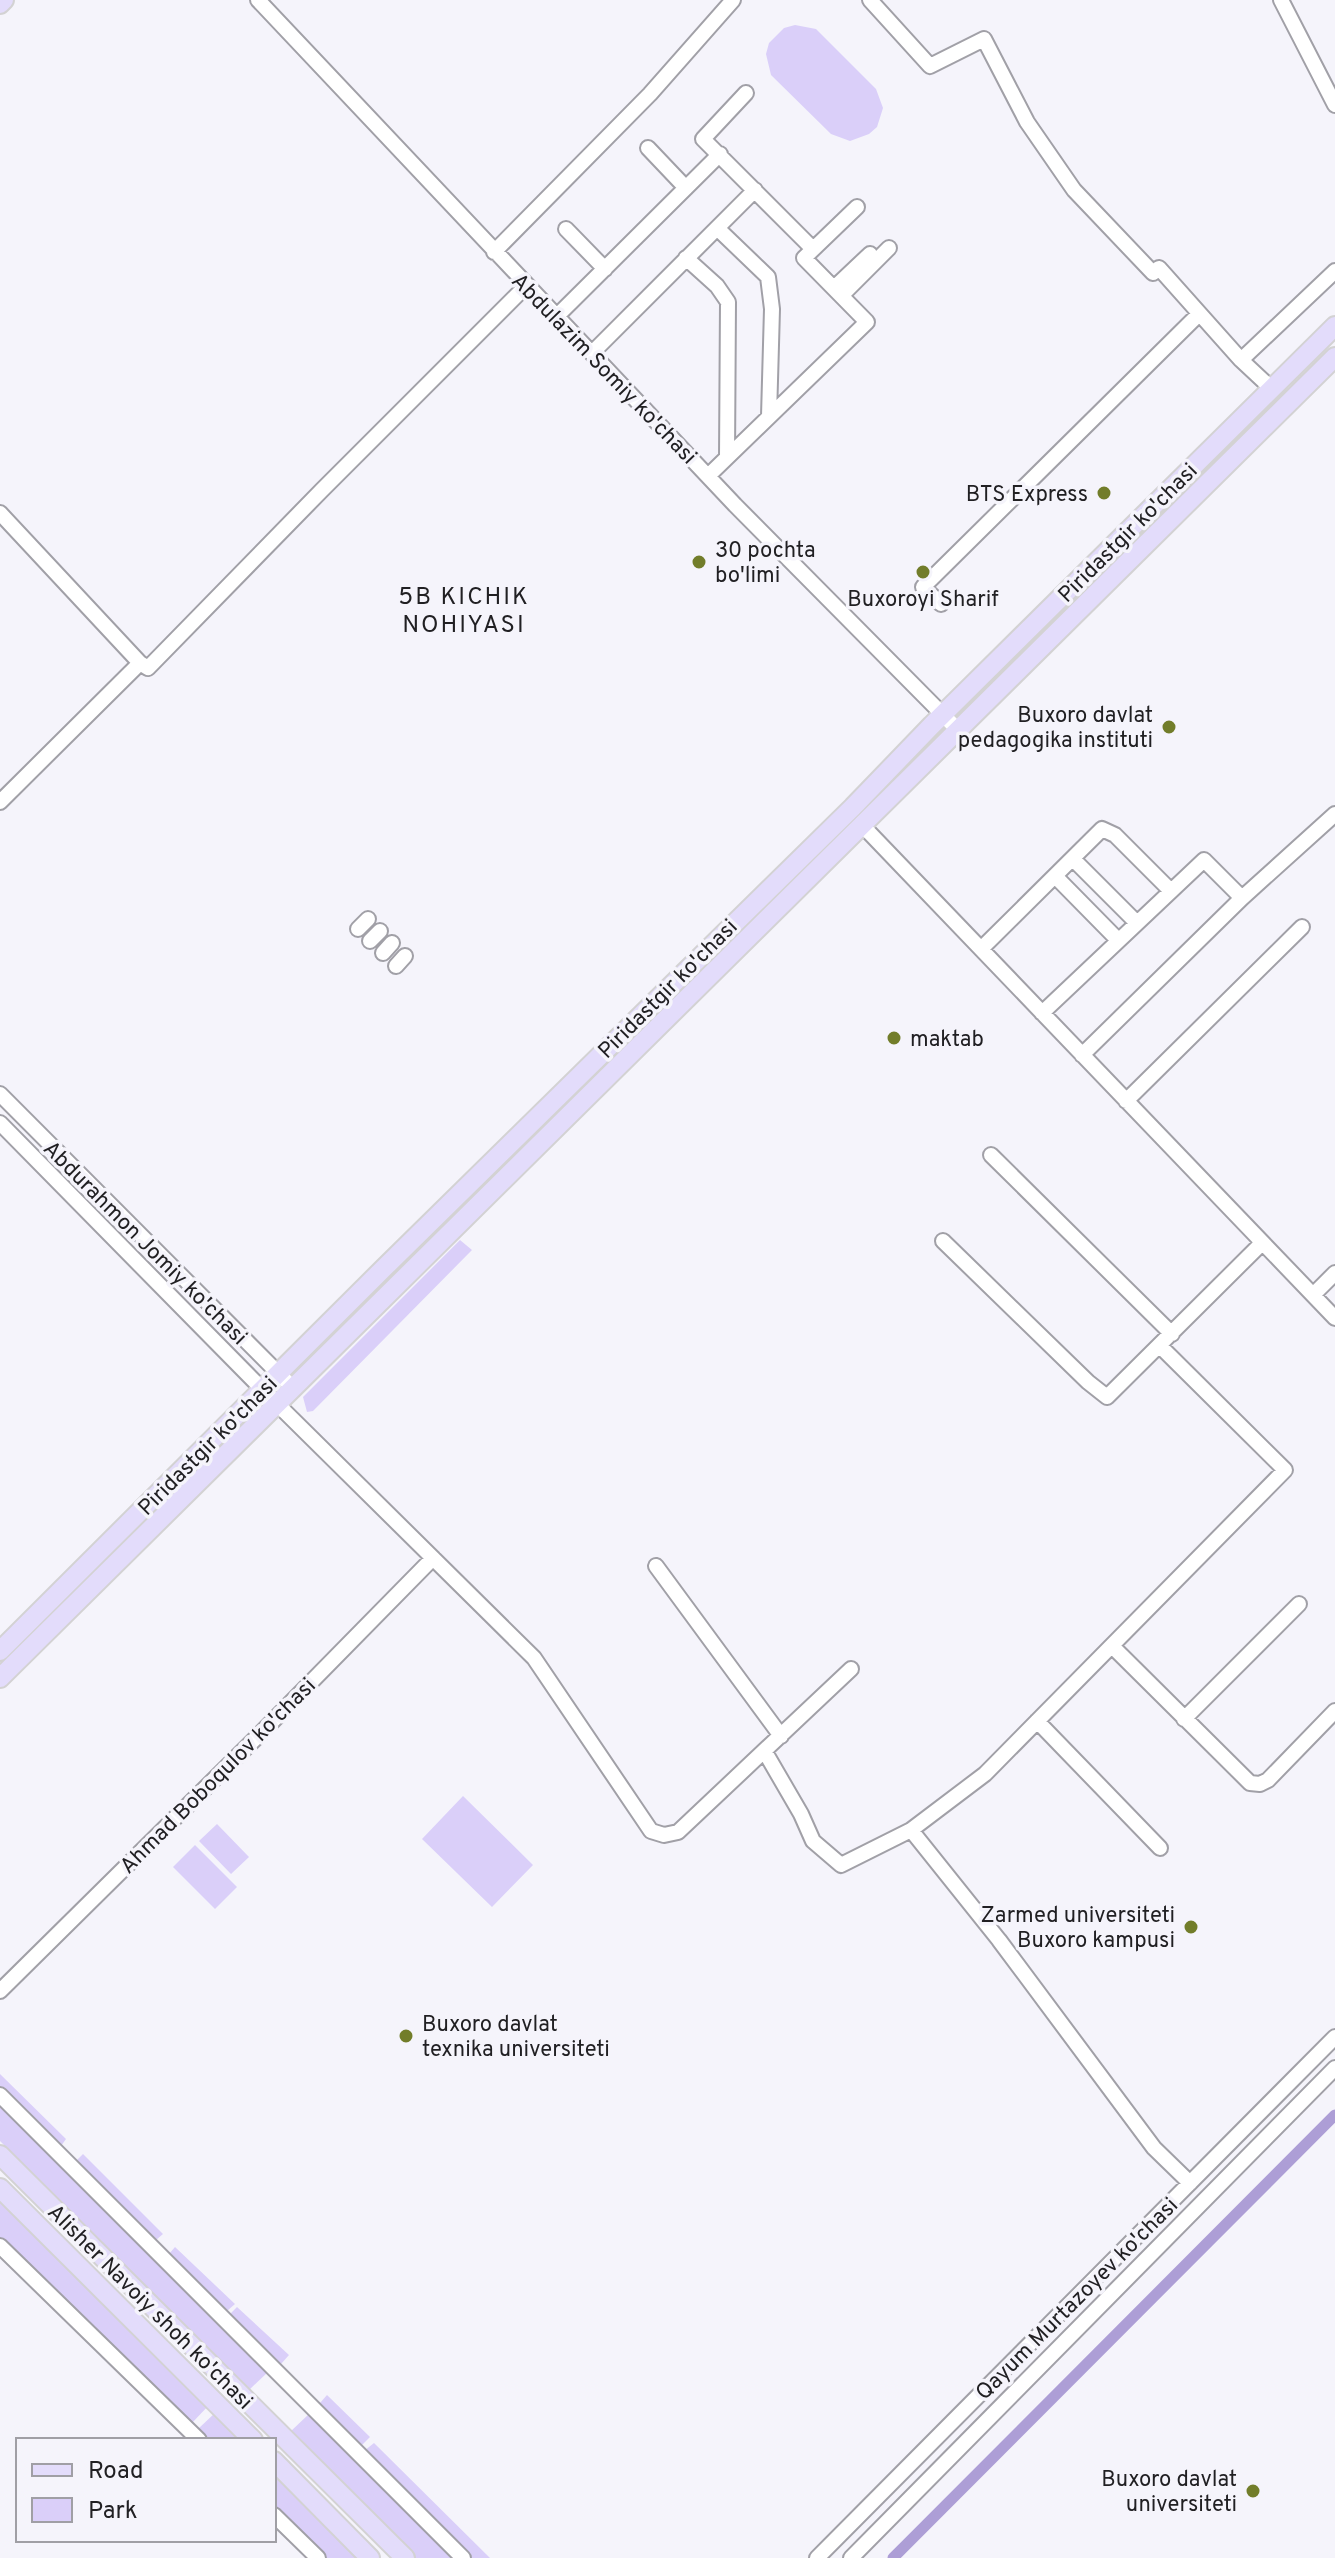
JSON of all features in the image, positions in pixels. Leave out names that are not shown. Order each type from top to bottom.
[{"type":"main road","name":"Piridastgir ko'chasi","points":[[0,1651],[1335,326]]},
{"type":"main road","name":"Piridastgir ko'chasi","points":[[0,1678],[1335,357]]},
{"type":"main road","name":"Alisher Navoiy shoh ko'chasi","points":[[0,2155],[405,2558]]},
{"type":"main road","name":"Alisher Navoiy shoh ko'chasi","points":[[0,2188],[251,2438]]},
{"type":"main road","points":[[276,2463],[370,2558]]},
{"type":"street","name":"Abdulazim Somiy ko'chasi","points":[[258,0],[708,476],[958,730]]},
{"type":"street","points":[[494,252],[650,94],[733,0]]},
{"type":"street","points":[[870,0],[930,66],[984,39],[1027,122],[1074,190],[1153,273],[1159,268],[1241,360],[1272,389]]},
{"type":"street","points":[[1281,0],[1335,105]]},
{"type":"street","points":[[746,93],[703,139],[813,249]]},
{"type":"street","points":[[648,148],[686,188]]},
{"type":"street","points":[[556,317],[720,154]]},
{"type":"street","points":[[592,353],[755,190]]},
{"type":"street","points":[[708,476],[867,322],[804,258],[857,207]]},
{"type":"street","points":[[717,228],[768,277],[772,309],[769,416]]},
{"type":"street","points":[[566,229],[605,269]]},
{"type":"street","points":[[839,291],[886,245]]},
{"type":"street","points":[[686,258],[717,286],[728,302],[727,457]]},
{"type":"street","points":[[1241,360],[1335,271]]},
{"type":"street","points":[[0,513],[148,668],[526,286]]},
{"type":"street","points":[[941,604],[923,587],[1199,314]]},
{"type":"street","points":[[0,802],[140,663]]},
{"type":"street","points":[[1082,1055],[1242,898],[1335,814]]},
{"type":"street","points":[[862,825],[1335,1318]]},
{"type":"street","points":[[981,949],[1102,829],[1110,831],[1170,890]]},
{"type":"street","points":[[1073,859],[1136,922]]},
{"type":"street","points":[[1042,1013],[1204,860],[1242,898]]},
{"type":"street","points":[[1055,876],[1118,940]]},
{"type":"street","points":[[1126,1101],[1302,927]]},
{"type":"street","name":"Abdurahmon Jomiy ko'chasi","points":[[0,1094],[294,1389]]},
{"type":"street","name":"Abdurahmon Jomiy ko'chasi","points":[[0,1123],[263,1390],[534,1658],[651,1831],[664,1835],[678,1832],[765,1752]]},
{"type":"street","points":[[991,1155],[1172,1334]]},
{"type":"street","points":[[943,1241],[1107,1397],[1261,1244]]},
{"type":"street","points":[[1313,1295],[1335,1273]]},
{"type":"street","points":[[851,1669],[765,1752],[813,1841],[841,1865],[911,1830],[985,1774],[1285,1470],[1160,1346]]},
{"type":"street","name":"Ahmad Boboqulov ko'chasi","points":[[0,1991],[433,1558]]},
{"type":"street","points":[[656,1566],[781,1736]]},
{"type":"street","points":[[1184,1719],[1299,1604]]},
{"type":"street","points":[[1112,1646],[1250,1783],[1260,1784],[1268,1780],[1335,1711]]},
{"type":"street","points":[[1037,1721],[1160,1848]]},
{"type":"street","points":[[911,1830],[1008,1952],[1154,2148],[1190,2183]]},
{"type":"street","name":"Qayum Murtazoyev ko'chasi","points":[[817,2558],[1335,2037]]},
{"type":"street","name":"Qayum Murtazoyev ko'chasi","points":[[851,2558],[1335,2068]]},
{"type":"street","points":[[0,2095],[463,2558]]},
{"type":"street","points":[[1145,2227],[1161,2243]]},
{"type":"street","points":[[0,2246],[197,2438]]},
{"type":"street","points":[[1120,2254],[1135,2269]]},
{"type":"street","points":[[276,2517],[318,2558]]},
{"type":"green space","points":[[795,25],[816,29],[876,89],[883,108],[877,127],[869,134],[850,141],[831,134],[771,75],[766,54],[769,43],[784,28]]},
{"type":"green space","points":[[460,1240],[472,1250],[313,1411],[307,1412],[303,1397]]},
{"type":"green space","points":[[463,1796],[533,1865],[492,1907],[422,1839]]},
{"type":"green space","points":[[217,1824],[249,1857],[231,1874],[199,1841]]},
{"type":"green space","points":[[195,1845],[237,1887],[215,1909],[173,1867]]},
{"type":"green space","points":[[0,2074],[66,2139],[61,2146],[0,2086]]},
{"type":"green space","points":[[0,2101],[268,2372],[249,2390],[0,2141]]},
{"type":"green space","points":[[83,2154],[163,2234],[156,2240],[76,2161]]},
{"type":"green space","points":[[0,2198],[210,2404],[191,2424],[0,2239]]},
{"type":"green space","points":[[175,2247],[235,2304],[227,2311],[169,2254]]},
{"type":"green space","points":[[237,2307],[289,2355],[281,2364],[232,2318],[231,2313]]},
{"type":"green space","points":[[327,2395],[370,2437],[362,2445],[320,2403]]},
{"type":"green space","points":[[216,2412],[242,2438],[207,2438],[198,2429]]},
{"type":"green space","points":[[310,2413],[455,2558],[415,2558],[290,2432]]},
{"type":"green space","points":[[374,2443],[490,2558],[472,2558],[364,2451]]},
{"type":"green space","points":[[276,2472],[362,2558],[326,2558],[276,2508]]},
{"type":"waterway","points":[[893,2558],[1335,2115]]},
{"type":"place","name":"BTS Express","points":[[1104,493]]},
{"type":"place","name":"30 pochta bo'limi","points":[[699,562]]},
{"type":"place","name":"Buxoroyi Sharif","points":[[923,572]]},
{"type":"place","name":"Buxoro davlat pedagogika instituti","points":[[1169,727]]},
{"type":"place","name":"maktab","points":[[894,1038]]},
{"type":"place","name":"Zarmed universiteti Buxoro kampusi","points":[[1191,1927]]},
{"type":"place","name":"Buxoro davlat texnika universiteti","points":[[406,2036]]},
{"type":"place","name":"Buxoro davlat universiteti","points":[[1253,2491]]},
{"type":"district","name":"5B KICHIK NOHIYASI","points":[[464,610]]}]
